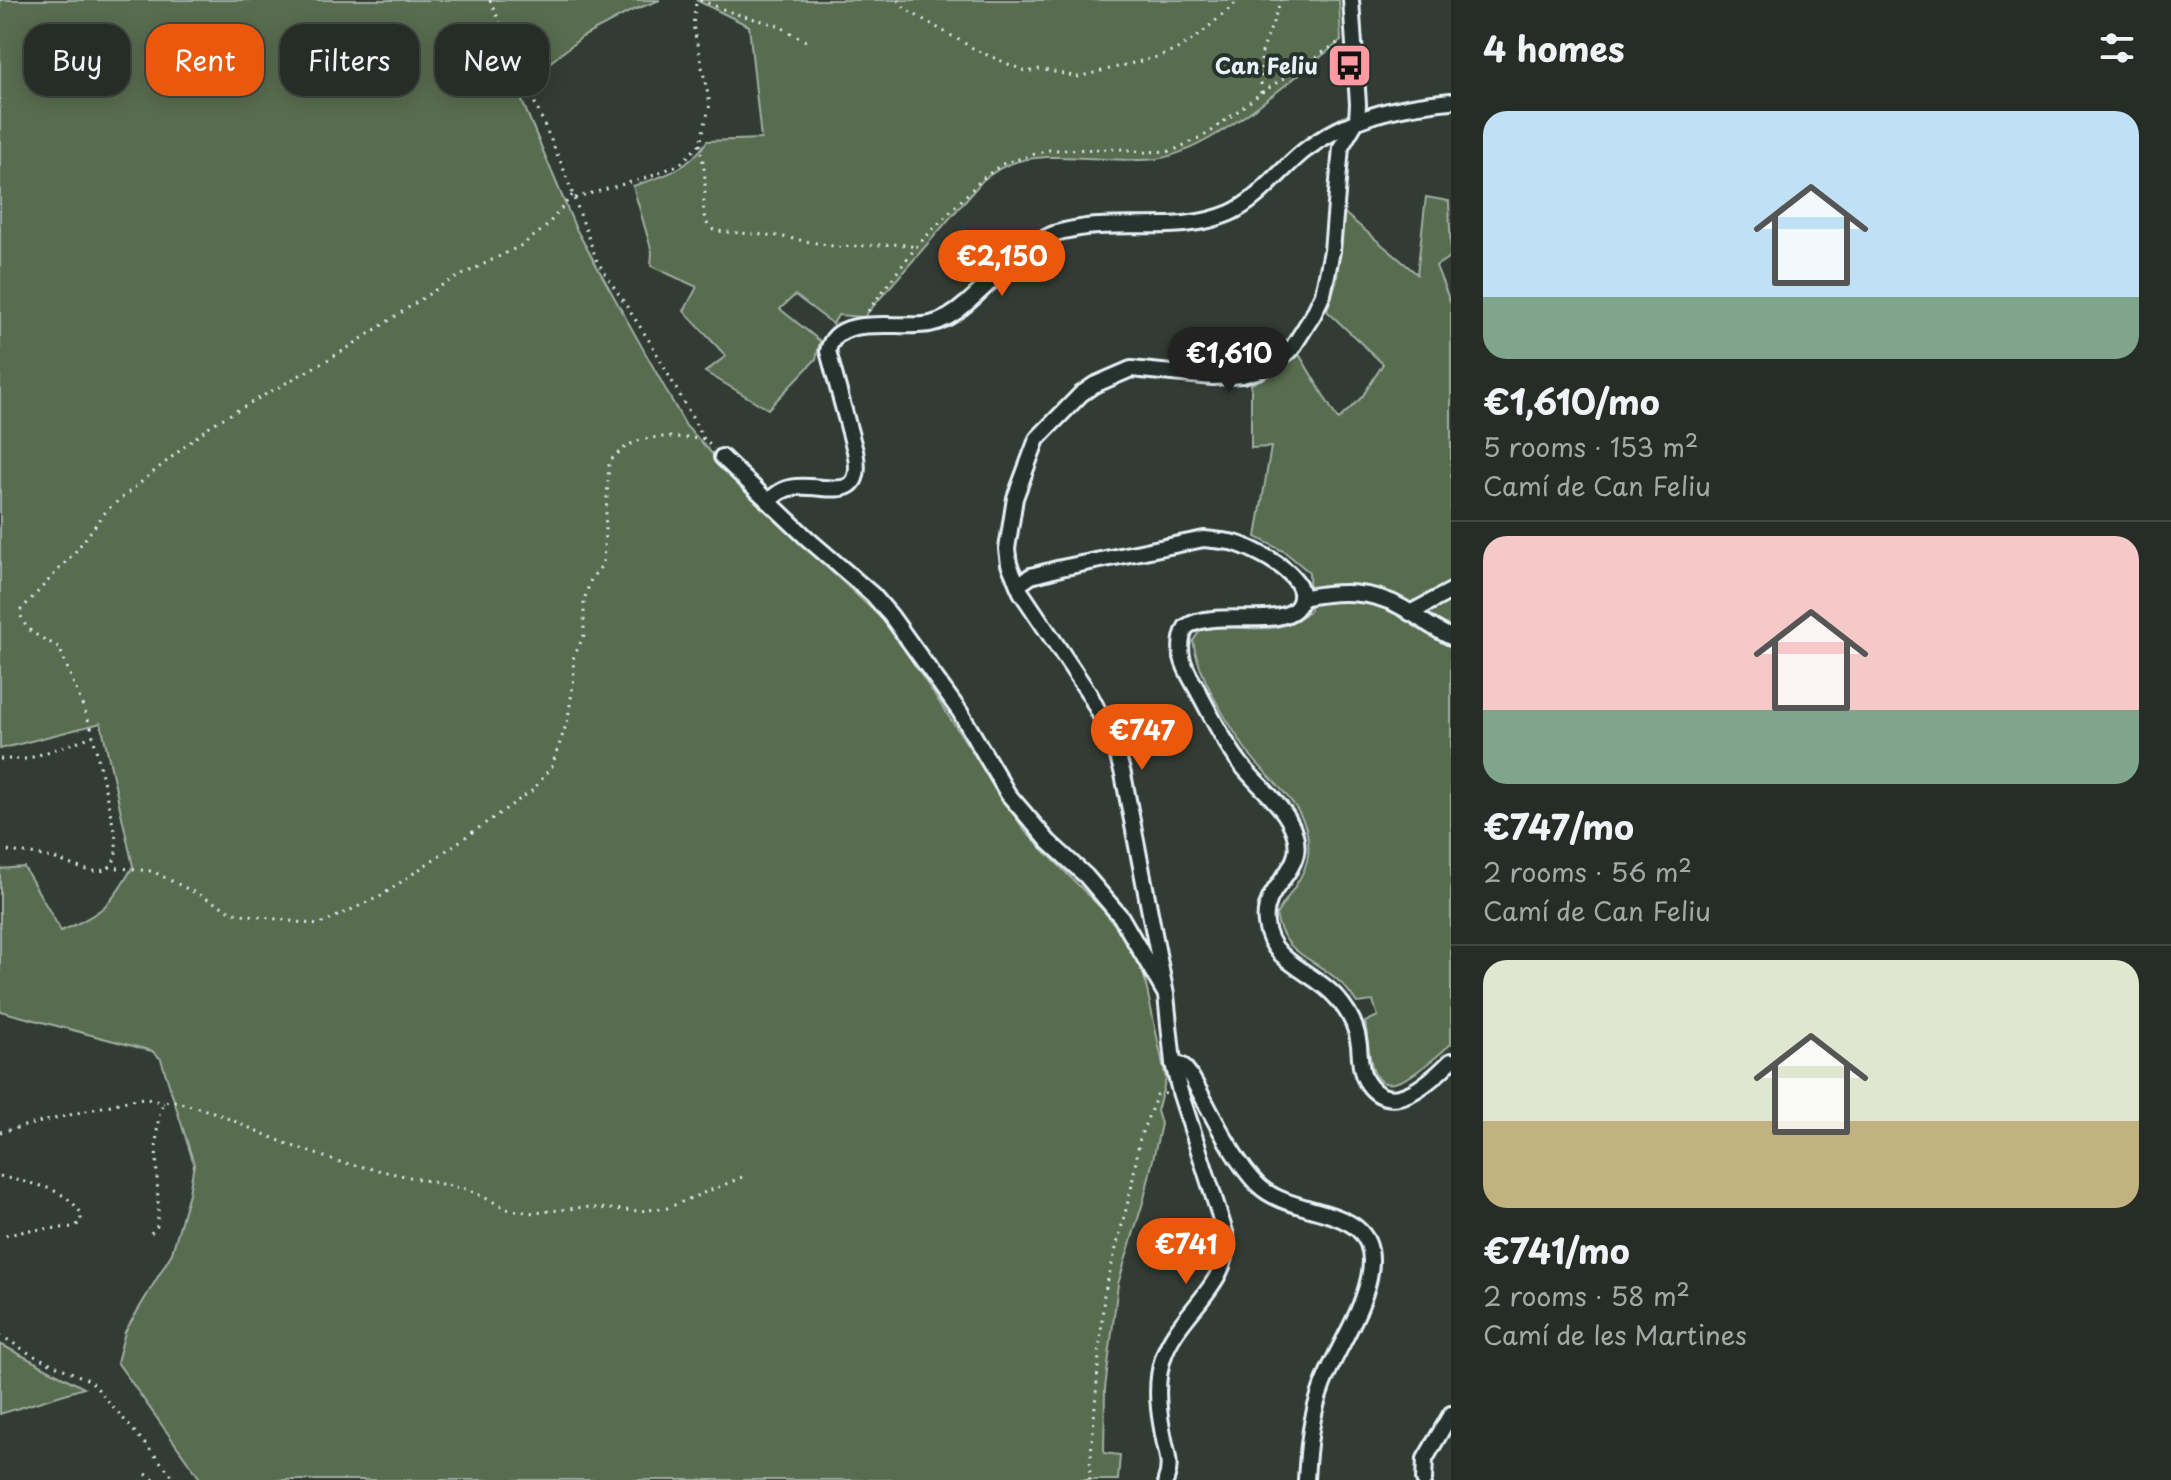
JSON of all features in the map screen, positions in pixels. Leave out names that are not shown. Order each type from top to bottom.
[{"type":"street","points":[[1166,1480],[1169,1459],[1160,1416],[1159,1371],[1171,1339],[1219,1276],[1228,1250],[1226,1235],[1173,1063],[1166,995],[1123,774],[1113,740],[1090,695],[1018,585],[1009,564],[1007,549],[1015,498],[1037,439],[1081,394],[1131,369],[1213,377],[1260,370],[1291,350],[1313,315],[1323,294],[1332,251],[1341,147],[1357,120],[1351,0]]},
{"type":"street","points":[[768,502],[778,492],[788,488],[836,490],[850,485],[855,478],[855,451],[828,351],[829,343],[839,331],[856,327],[919,325],[946,319],[1022,254],[1052,234],[1098,226],[1185,225],[1230,213],[1244,205],[1304,151],[1357,120],[1413,104],[1451,101]]},
{"type":"street","points":[[722,457],[873,595],[891,616],[960,712],[1008,794],[1121,917],[1166,995]]},
{"type":"street","points":[[1018,585],[1031,576],[1061,568],[1204,539],[1222,540],[1255,550],[1286,570],[1295,580],[1301,598],[1298,606],[1285,615],[1200,619],[1186,627],[1181,644],[1185,667],[1219,732],[1242,766],[1279,805],[1294,831],[1298,852],[1289,873],[1268,903],[1266,928],[1277,950],[1287,961],[1322,983],[1349,1015],[1356,1030],[1365,1080],[1374,1090],[1384,1096],[1404,1097],[1425,1085],[1451,1061]]},
{"type":"street","points":[[1410,613],[1451,591]]},
{"type":"street","points":[[1301,598],[1358,592],[1384,599],[1451,637]]},
{"type":"street","points":[[1173,1063],[1183,1066],[1190,1075],[1258,1185],[1276,1197],[1350,1221],[1365,1237],[1369,1248],[1370,1273],[1364,1299],[1323,1385],[1317,1405],[1308,1447],[1306,1480]]},
{"type":"street","points":[[1424,1480],[1425,1459],[1451,1414]]},
{"type":"path","points":[[490,0],[574,195],[597,261],[652,345],[704,439],[722,457]]},
{"type":"path","points":[[811,44],[777,25],[699,0],[696,3],[693,25],[710,104],[700,144],[706,186],[704,220],[715,231],[778,236],[838,247],[899,244],[916,247]]},
{"type":"path","points":[[898,0],[905,9],[995,60],[1027,72],[1040,69],[1078,77],[1174,51],[1206,31],[1239,0]]},
{"type":"path","points":[[1261,93],[1261,55],[1281,0]]},
{"type":"path","points":[[856,327],[916,247],[982,179],[1002,164],[1048,150],[1172,151],[1219,126],[1261,93],[1353,33]]},
{"type":"path","points":[[109,867],[116,855],[116,838],[93,736],[59,647],[33,634],[22,621],[20,611],[75,552],[107,510],[211,425],[343,351],[444,284],[522,245],[545,228],[574,195],[652,176],[680,164],[700,144]]},
{"type":"path","points":[[0,850],[53,858],[85,869],[101,871],[109,867],[152,871],[235,913],[318,925],[381,896],[533,790],[552,766],[568,719],[574,677],[573,659],[584,635],[584,600],[591,579],[603,564],[609,463],[619,449],[652,436],[704,439]]},
{"type":"path","points":[[0,759],[27,759],[93,736]]},
{"type":"path","points":[[1089,1480],[1104,1295],[1131,1190],[1140,1137],[1157,1095],[1180,1092]]},
{"type":"path","points":[[0,1132],[143,1098],[164,1103]]},
{"type":"path","points":[[151,1233],[157,1226],[158,1218],[157,1149],[161,1109],[170,1100],[213,1112],[336,1161],[469,1190],[510,1210],[535,1213],[584,1207],[639,1211],[667,1208],[745,1176]]},
{"type":"path","points":[[0,1176],[47,1187],[63,1195],[81,1213],[81,1222],[74,1227],[30,1230],[0,1237]]},
{"type":"path","points":[[0,1335],[32,1355],[91,1381],[176,1480]]},
{"type":"path","points":[[146,1474],[154,1480]]},
{"type":"green space","points":[[0,0],[660,0],[631,11],[582,37],[549,63],[549,24],[435,24],[435,96],[520,96],[575,227],[686,426],[766,511],[886,622],[1025,831],[1102,909],[1140,957],[1166,1079],[1157,1111],[1161,1124],[1144,1199],[1118,1284],[1105,1389],[1104,1453],[1120,1455],[1118,1480],[201,1480],[117,1362],[125,1332],[172,1253],[194,1164],[161,1059],[152,1051],[0,1011],[0,869],[24,867],[61,931],[104,907],[119,890],[133,866],[101,723],[0,749]]},
{"type":"green space","points":[[696,0],[1339,0],[1341,41],[1227,128],[1179,153],[1138,160],[1038,158],[1019,161],[998,170],[983,180],[864,317],[838,315],[833,324],[795,295],[780,309],[820,341],[816,359],[768,409],[705,372],[726,356],[684,311],[697,287],[651,266],[652,252],[633,186],[684,165],[707,141],[761,139],[749,26]]},
{"type":"green space","points":[[1426,197],[1449,201],[1451,256],[1436,266],[1451,304],[1451,1044],[1412,1075],[1390,1084],[1380,1081],[1370,1060],[1365,1022],[1378,1016],[1373,1001],[1357,1003],[1331,974],[1293,948],[1280,929],[1276,915],[1307,863],[1308,838],[1304,823],[1297,809],[1254,760],[1228,723],[1206,683],[1193,641],[1201,629],[1271,628],[1297,620],[1310,610],[1309,572],[1285,552],[1256,537],[1271,447],[1251,448],[1251,384],[1275,373],[1299,354],[1338,420],[1362,397],[1383,364],[1327,311],[1337,279],[1343,212],[1417,274]]},
{"type":"green space","points":[[0,1344],[84,1388],[0,1414]]},
{"type":"place","name":"Can Feliu","points":[[1349,66]]}]
